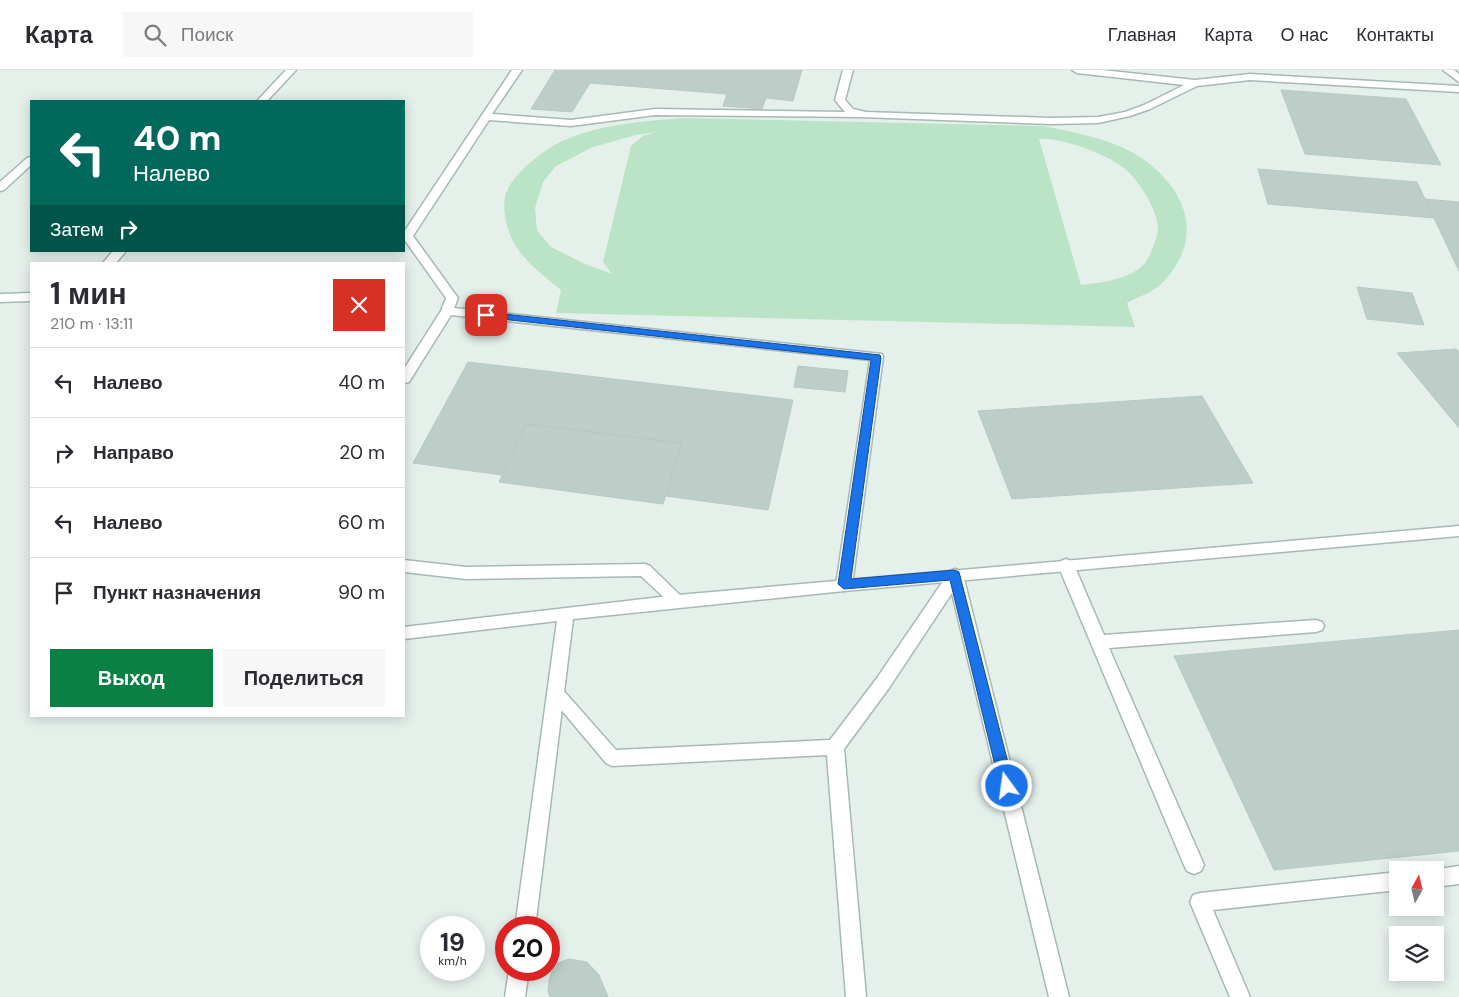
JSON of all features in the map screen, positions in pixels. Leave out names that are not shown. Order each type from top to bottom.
[{"type":"street","points":[[263,100],[291,70]]},
{"type":"street","points":[[405,377],[447,311],[452,298],[407,236],[517,70]]},
{"type":"street","points":[[848,70],[840,100],[850,112],[866,115]]},
{"type":"street","points":[[1077,70],[1195,83],[1250,77],[1459,89]]},
{"type":"street","points":[[1232,70],[1250,77]]},
{"type":"street","points":[[1448,70],[1459,79]]},
{"type":"street","points":[[486,117],[571,123],[655,112],[866,115],[1051,121],[1098,120],[1127,114],[1147,107],[1195,83]]},
{"type":"street","points":[[0,188],[30,161]]},
{"type":"street","points":[[110,262],[119,252]]},
{"type":"street","points":[[0,298],[30,296]]},
{"type":"street","points":[[447,311],[877,358],[844,584]]},
{"type":"street","points":[[405,633],[844,584],[1459,531]]},
{"type":"street","points":[[1066,565],[1194,865]]},
{"type":"street","points":[[405,566],[466,573],[645,570],[678,601]]},
{"type":"street","points":[[856,997],[836,748],[883,683],[955,575]]},
{"type":"street","points":[[955,575],[1059,997]]},
{"type":"street","points":[[527,916],[566,615]]},
{"type":"street","points":[[1098,642],[1316,626]]},
{"type":"street","points":[[556,694],[612,758],[836,748]]},
{"type":"street","points":[[1444,877],[1459,875]]},
{"type":"street","points":[[1240,997],[1200,902],[1389,882]]},
{"type":"street","points":[[515,997],[517,981]]},
{"type":"green space","points":[[683,118],[1043,126],[1097,138],[1136,154],[1162,175],[1174,190],[1182,205],[1186,220],[1186,237],[1182,253],[1174,269],[1160,285],[1127,303],[1135,327],[556,313],[561,290],[537,270],[517,248],[506,224],[504,203],[508,188],[530,162],[567,139],[610,127]],"holes":[[[656,132],[643,136],[631,146],[603,262],[612,274],[585,264],[551,247],[537,230],[535,208],[543,182],[556,166],[593,147],[636,135]],[[1039,139],[1060,141],[1092,151],[1118,164],[1135,179],[1150,203],[1158,227],[1152,250],[1145,263],[1139,268],[1132,273],[1115,279],[1081,285]]]},
{"type":"building","points":[[555,70],[802,70],[793,101],[766,98],[762,109],[723,106],[727,94],[590,83],[572,112],[531,109]]},
{"type":"building","points":[[1281,90],[1406,99],[1441,165],[1305,154]]},
{"type":"building","points":[[1258,169],[1417,182],[1434,218],[1268,204]]},
{"type":"building","points":[[1425,199],[1459,202],[1459,271],[1434,218]]},
{"type":"building","points":[[1357,287],[1412,293],[1424,325],[1367,319]]},
{"type":"building","points":[[1456,349],[1459,352],[1459,428],[1397,353]]},
{"type":"building","points":[[468,362],[793,400],[768,510],[666,496],[682,443],[526,424],[502,475],[413,463]]},
{"type":"building","points":[[798,366],[848,371],[845,392],[794,387]]},
{"type":"building","points":[[1202,396],[1253,483],[1012,499],[978,411]]},
{"type":"building","points":[[526,424],[682,443],[663,504],[499,482]]},
{"type":"building","points":[[1459,630],[1459,851],[1274,870],[1174,656]]},
{"type":"building","points":[[569,959],[587,962],[599,975],[608,997],[550,997],[548,991],[549,981],[560,981],[560,962]]},
{"type":"route","points":[[486,315],[877,358],[844,584],[955,575],[1007,786]]}]
